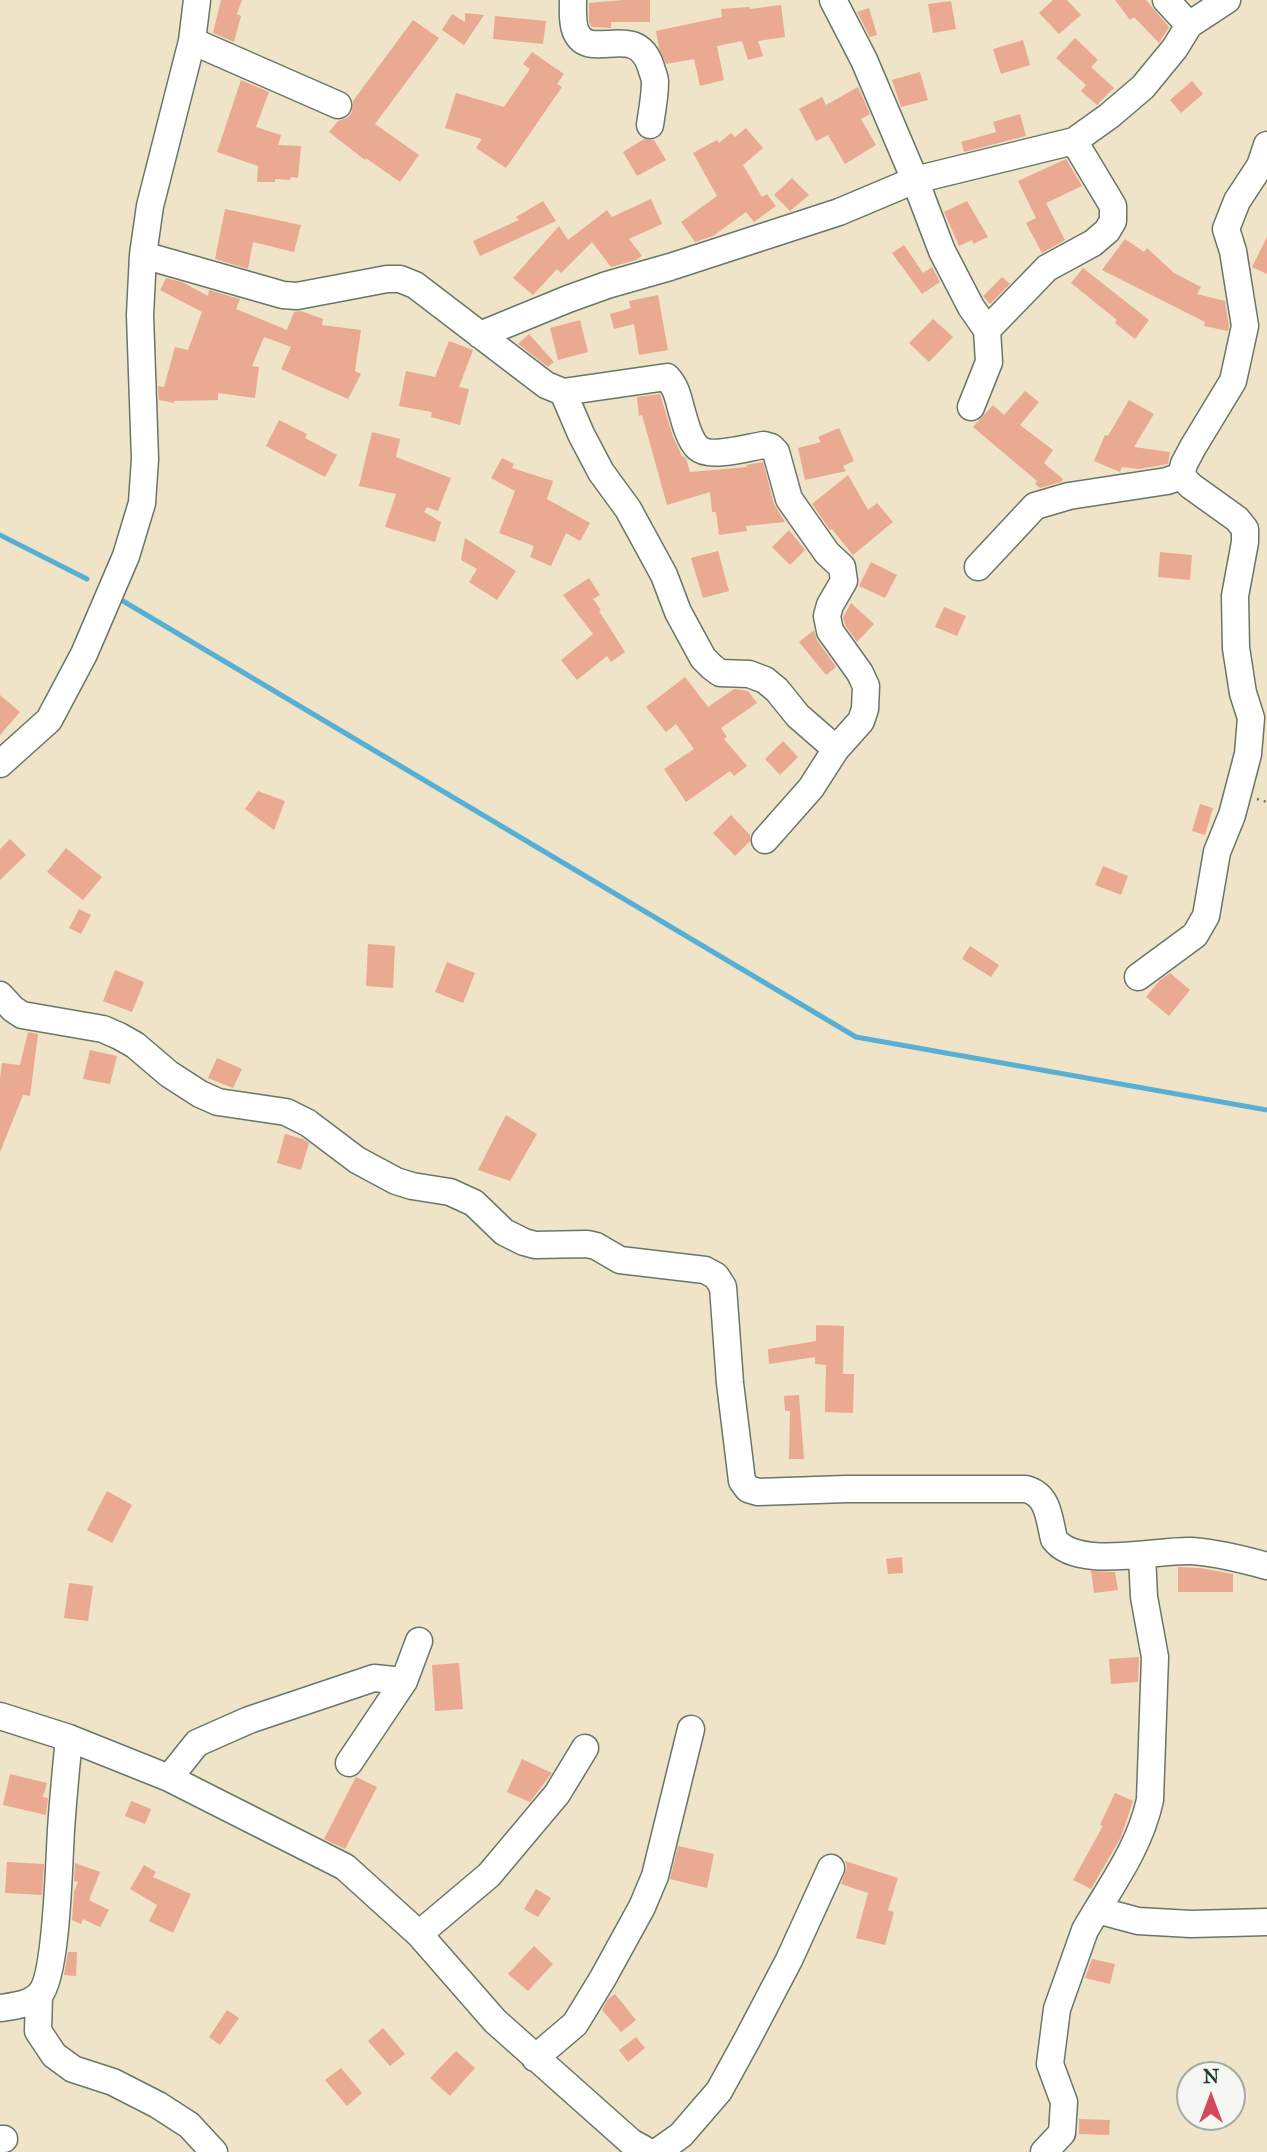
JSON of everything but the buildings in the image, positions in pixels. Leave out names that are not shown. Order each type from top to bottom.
[{"type":"street","points":[[0,764],[49,720],[84,654],[126,556],[142,503],[145,460],[140,315],[143,256],[150,206],[192,41],[197,0]]},
{"type":"street","points":[[573,0],[575,31],[579,37],[588,44],[632,44],[641,49],[648,59],[655,80],[650,125]]},
{"type":"street","points":[[833,0],[864,60],[942,251],[971,307],[987,330],[989,362],[971,407]]},
{"type":"street","points":[[1166,0],[1189,25]]},
{"type":"street","points":[[480,335],[594,289],[839,212],[915,180],[1074,141],[1143,87],[1175,48],[1189,25],[1227,0]]},
{"type":"street","points":[[192,41],[338,105]]},
{"type":"street","points":[[987,330],[1047,268],[1093,243],[1107,232],[1113,221],[1113,206],[1074,141]]},
{"type":"street","points":[[1181,476],[1184,464],[1233,381],[1245,326],[1233,251],[1226,229],[1237,201],[1260,166],[1267,145]]},
{"type":"street","points":[[143,256],[283,295],[297,296],[387,279],[400,279],[415,285],[546,385],[563,392],[667,377],[676,386],[683,417],[701,451],[712,453],[764,445],[771,447],[776,452],[789,499],[827,553],[842,567],[844,581],[830,605],[827,616],[830,631],[860,673],[866,686],[866,698],[861,721],[836,749],[811,788],[765,840]]},
{"type":"street","points":[[563,392],[601,472],[628,509],[664,575],[678,612],[703,658],[720,673],[749,674],[765,680],[798,716],[836,749]]},
{"type":"street","points":[[978,566],[1035,506],[1069,496],[1167,481],[1181,476]]},
{"type":"street","points":[[1138,977],[1195,935],[1206,916],[1217,852],[1232,815],[1248,754],[1251,718],[1243,692],[1236,648],[1235,596],[1245,529],[1237,519],[1181,476]]},
{"type":"street","points":[[0,995],[22,1015],[103,1029],[119,1035],[176,1079],[219,1102],[286,1112],[308,1123],[357,1160],[396,1181],[450,1192],[474,1203],[504,1232],[524,1242],[535,1245],[587,1244],[596,1246],[620,1260],[713,1273],[723,1287],[739,1463],[742,1481],[750,1490],[1026,1489],[1043,1499],[1054,1539],[1060,1546],[1076,1552],[1127,1558],[1167,1551],[1188,1551],[1267,1566]]},
{"type":"street","points":[[1044,2152],[1062,2133],[1064,2102],[1050,2064],[1057,2010],[1085,1930],[1130,1857],[1146,1820],[1150,1800],[1155,1657],[1144,1597],[1142,1555]]},
{"type":"street","points":[[349,1763],[404,1681],[419,1641]]},
{"type":"street","points":[[169,1778],[197,1743],[249,1720],[374,1678],[404,1681]]},
{"type":"street","points":[[0,1716],[69,1738],[169,1778],[345,1867],[419,1934],[495,2021],[636,2149]]},
{"type":"street","points":[[535,2058],[575,2024],[642,1907],[655,1876],[691,1729]]},
{"type":"street","points":[[0,2008],[21,2006],[39,1995],[47,1982],[58,1901],[69,1738]]},
{"type":"street","points":[[419,1934],[489,1875],[557,1794],[585,1748]]},
{"type":"street","points":[[657,2152],[681,2135],[719,2091],[789,1960],[831,1868]]},
{"type":"street","points":[[1097,1910],[1138,1921],[1191,1924],[1267,1922]]},
{"type":"street","points":[[39,1995],[38,2031],[54,2055],[73,2069],[113,2082],[158,2105],[189,2125],[214,2152]]},
{"type":"waterway","points":[[0,535],[87,579]]},
{"type":"waterway","points":[[123,601],[856,1037],[1267,1110]]}]
